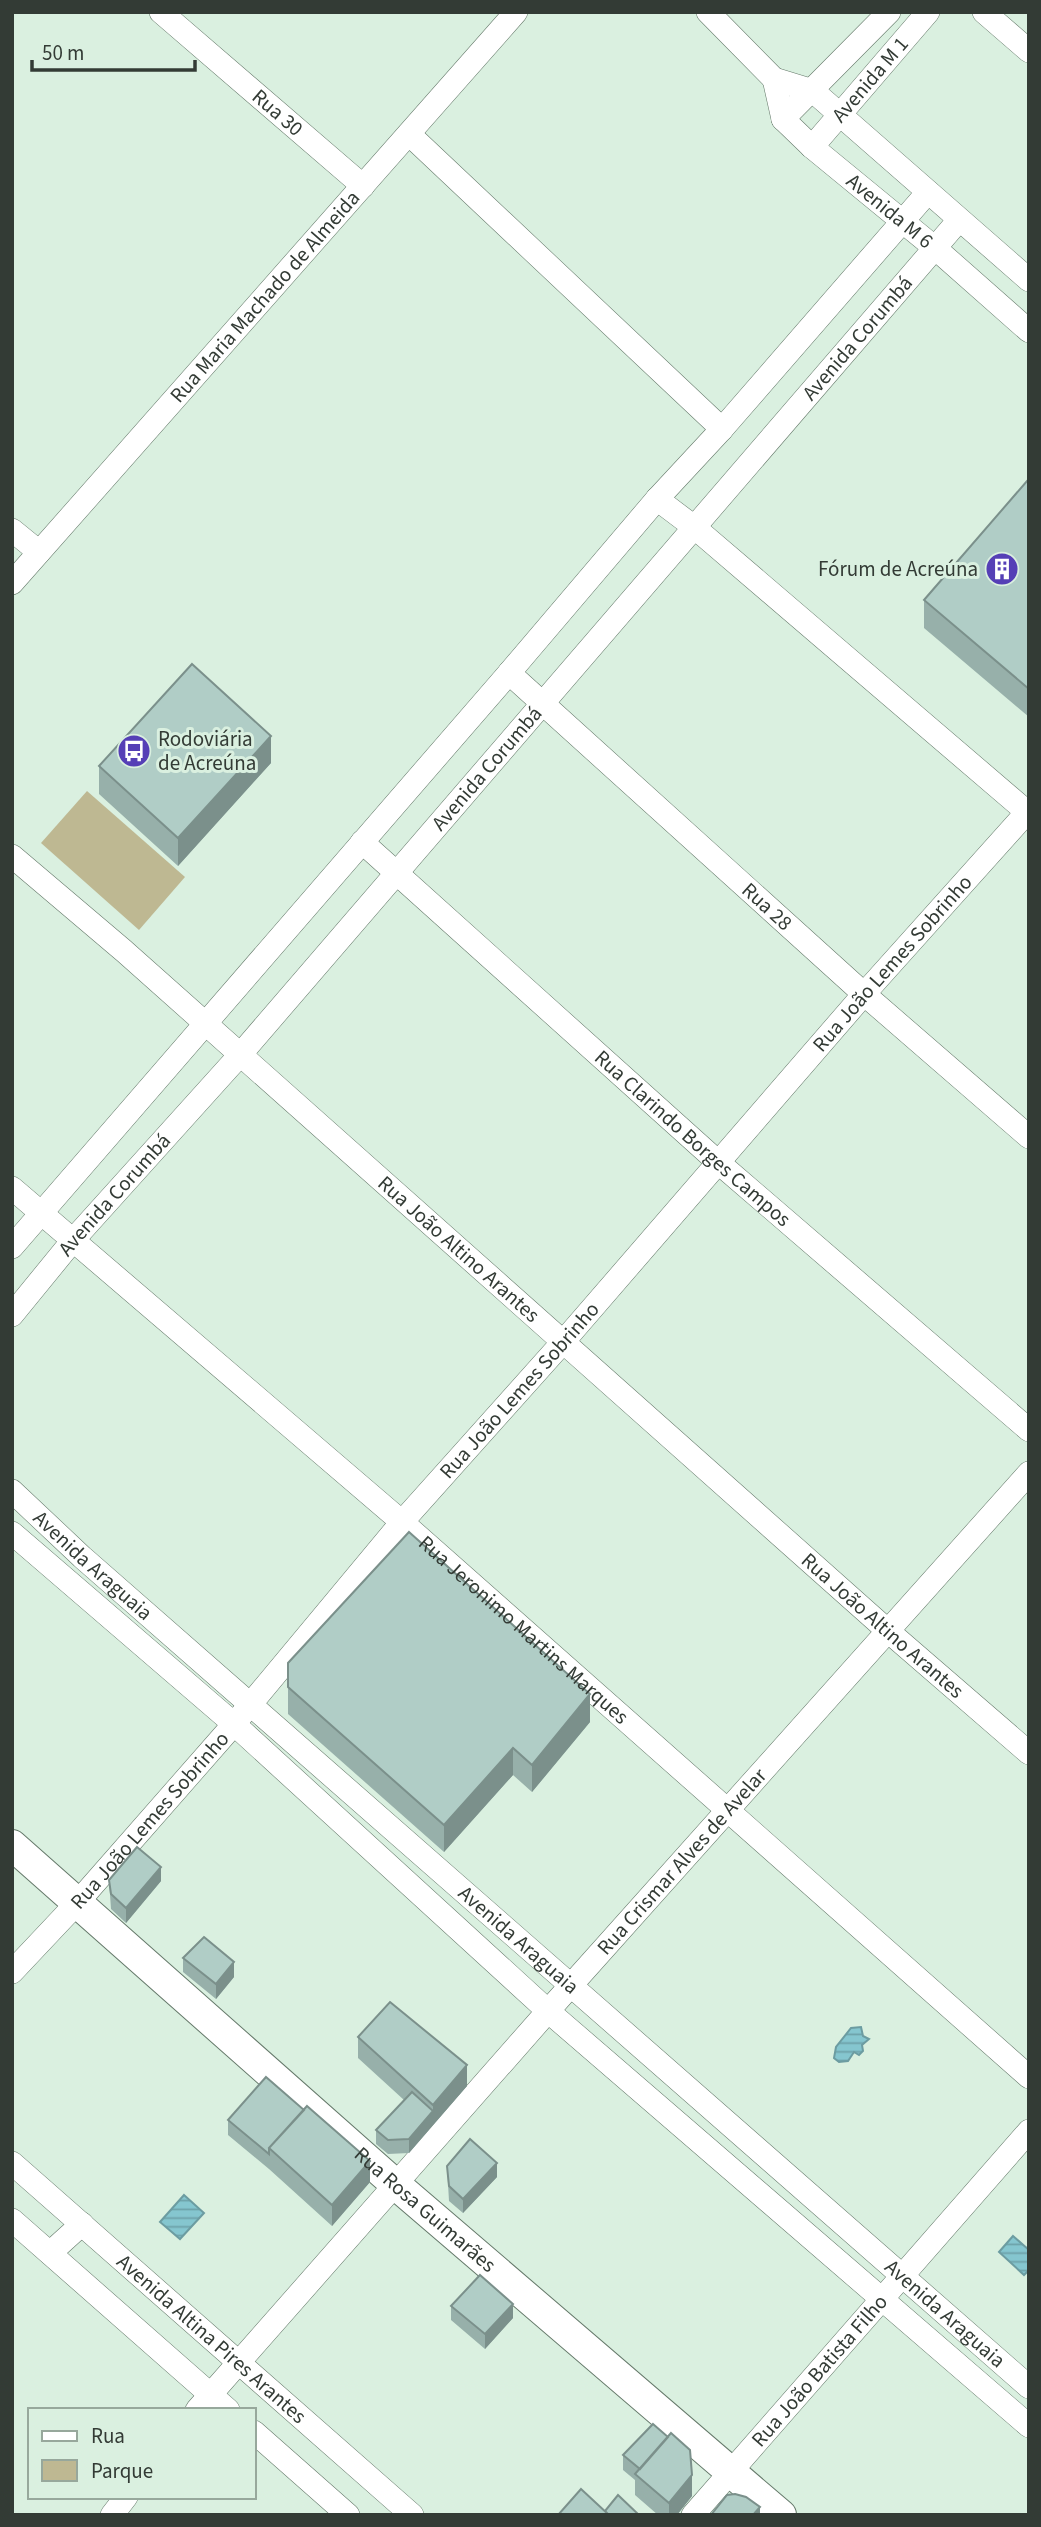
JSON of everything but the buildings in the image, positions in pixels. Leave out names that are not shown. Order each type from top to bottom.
[{"type":"main road","name":"Rua Rosa Guimarães","points":[[12,1844],[395,2184],[781,2515]]},
{"type":"street","name":"Rua 30","points":[[161,12],[363,186]]},
{"type":"street","name":"Rua Maria Machado de Almeida","points":[[12,583],[516,12]]},
{"type":"street","name":"Avenida M 6","points":[[708,12],[774,79],[813,91],[1029,280]]},
{"type":"street","name":"Avenida M 1","points":[[783,119],[889,12]]},
{"type":"street","name":"Avenida M 1","points":[[812,147],[928,12]]},
{"type":"street","points":[[984,12],[1029,51]]},
{"type":"street","points":[[774,79],[783,119]]},
{"type":"street","name":"Avenida M 6","points":[[783,119],[812,147],[1029,331]]},
{"type":"street","points":[[409,134],[722,429]]},
{"type":"street","name":"Avenida Corumbá","points":[[12,1247],[657,499],[722,429],[928,192]]},
{"type":"street","name":"Avenida Corumbá","points":[[12,1315],[74,1240],[239,1056],[959,220]]},
{"type":"street","points":[[657,499],[694,527],[1028,811]]},
{"type":"street","points":[[12,530],[39,552]]},
{"type":"street","name":"Rua 28","points":[[509,673],[864,994],[1028,1133]]},
{"type":"street","name":"Rua João Lemes Sobrinho","points":[[12,1972],[77,1903],[234,1724],[402,1522],[563,1342],[864,994],[1028,811]]},
{"type":"street","name":"Rua Clarindo Borges Campos","points":[[362,842],[719,1163],[1029,1430]]},
{"type":"street","name":"Rua João Altino Arantes","points":[[12,856],[124,951],[239,1056],[1029,1753]]},
{"type":"street","name":"Rua Jeronimo Martins Marques","points":[[12,1188],[402,1522],[1029,2077]]},
{"type":"street","name":"Rua Crismar Alves de Avelar","points":[[204,2402],[548,2011],[1029,1473]]},
{"type":"street","name":"Avenida Araguaia","points":[[12,1491],[82,1557],[1029,2387]]},
{"type":"street","name":"Avenida Araguaia","points":[[12,1532],[234,1724],[548,2011],[1029,2426]]},
{"type":"street","points":[[66,1577],[82,1557]]},
{"type":"street","points":[[389,1866],[410,1843]]},
{"type":"street","name":"Rua João Batista Filho","points":[[693,2515],[1029,2131]]},
{"type":"street","points":[[717,2157],[739,2132]]},
{"type":"street","name":"Avenida Altina Pires Arantes","points":[[12,2163],[407,2513]]},
{"type":"street","name":"Avenida Altina Pires Arantes","points":[[12,2220],[50,2253],[204,2402],[222,2408]]},
{"type":"street","points":[[50,2253],[82,2224]]},
{"type":"street","name":"Avenida Altina Pires Arantes","points":[[256,2434],[348,2515]]},
{"type":"street","points":[[111,2515],[124,2499]]},
{"type":"green space","points":[[87,791],[185,877],[139,930],[41,843]]},
{"type":"water","points":[[861,2027],[863,2036],[869,2039],[862,2045],[863,2051],[859,2055],[854,2052],[848,2061],[839,2062],[834,2058],[836,2047],[851,2028]]},
{"type":"water","points":[[184,2195],[204,2213],[180,2239],[160,2222]]},
{"type":"water","points":[[1013,2236],[1029,2250],[1029,2270],[1024,2275],[999,2252]]},
{"type":"place","name":"Fórum de Acreúna","points":[[1002,569]]},
{"type":"place","name":"Rodoviária de Acreúna","points":[[134,751]]}]
